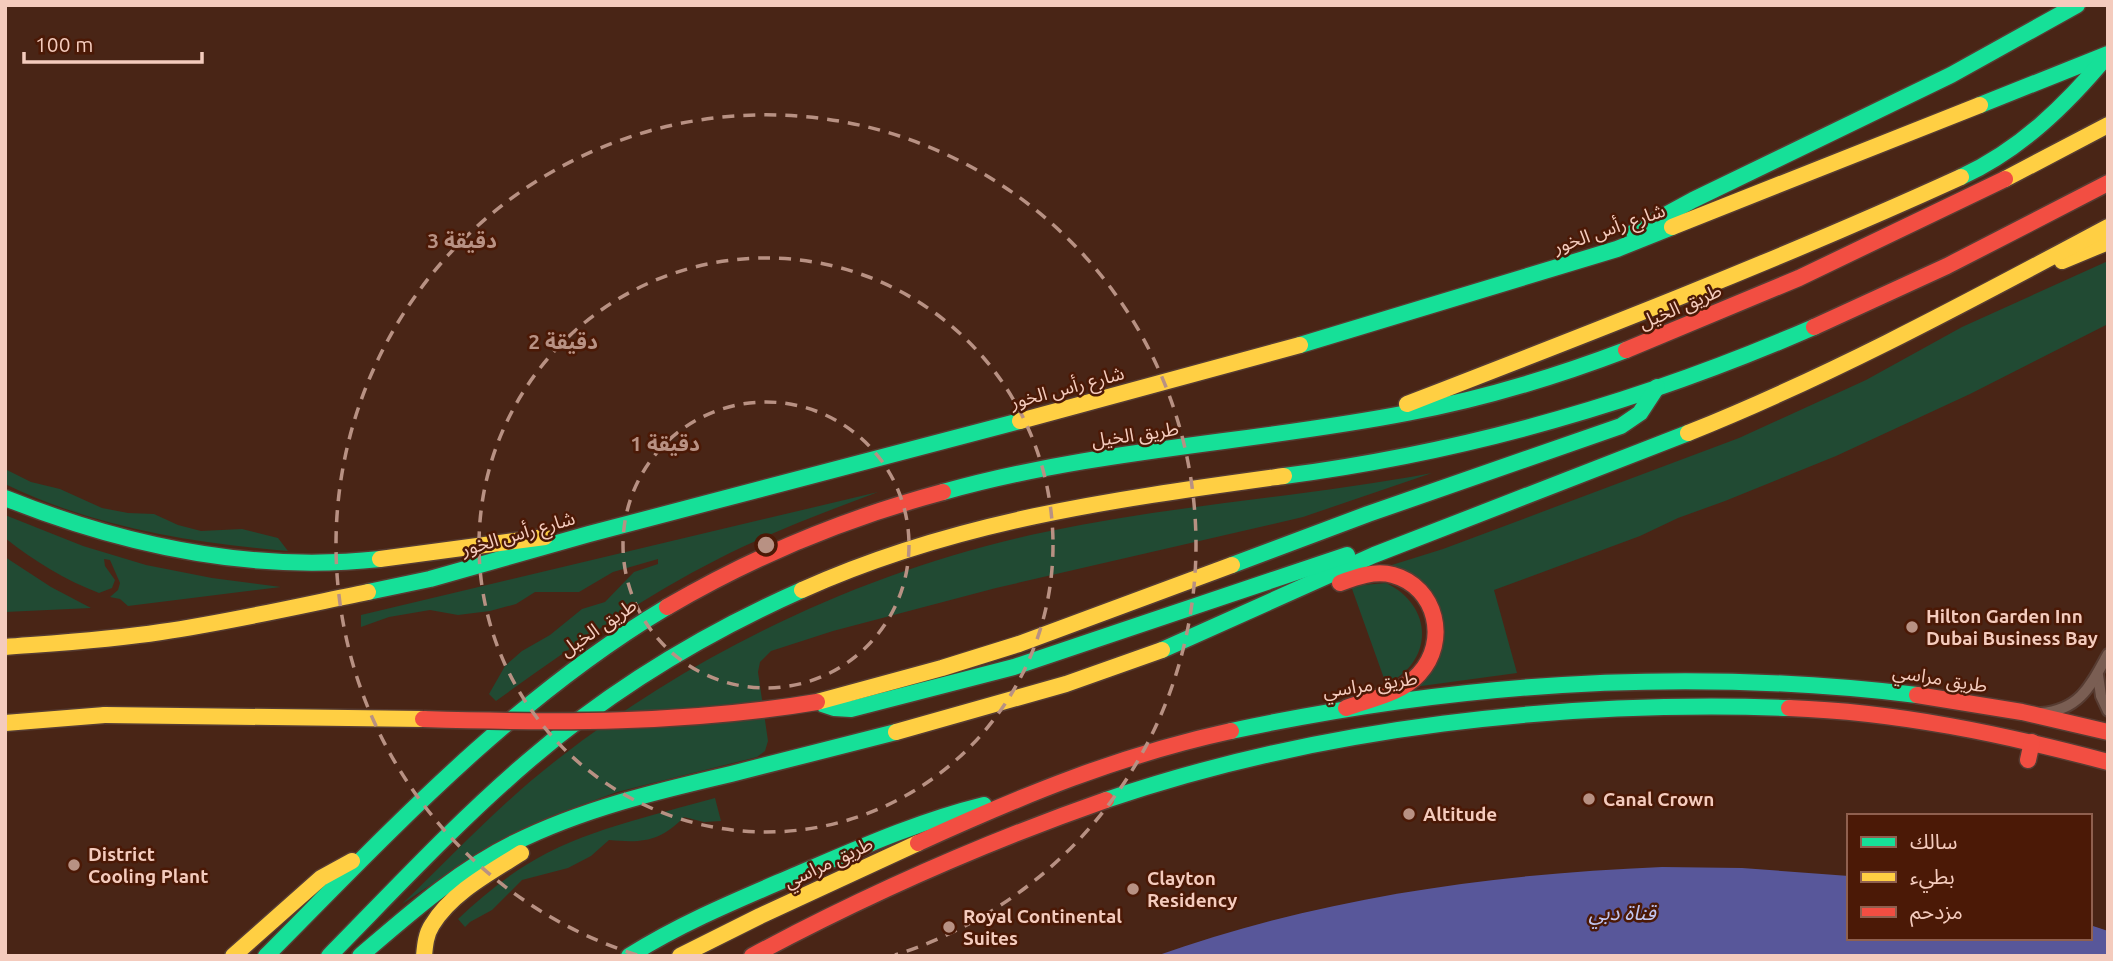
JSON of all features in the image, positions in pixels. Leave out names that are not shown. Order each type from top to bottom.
[{"type":"main road","points":[[1617,249],[1634,232],[1655,219],[1951,75],[2077,5]]},
{"type":"main road","points":[[1374,420],[1422,397],[1608,327],[1859,224],[1979,169],[2020,143],[2065,104],[2108,55]]},
{"type":"main road","name":"شارع رأس الخور","points":[[5,647],[89,641],[233,620],[430,579],[589,534],[1271,353],[1525,279],[1617,249],[2108,55]]},
{"type":"main road","name":"طريق الخيل","points":[[266,956],[434,788],[529,702],[611,642],[692,593],[770,553],[877,511],[968,485],[1075,464],[1374,420],[1509,389],[1593,363],[1673,333],[1827,266],[1927,219],[2108,125]]},
{"type":"main road","points":[[329,956],[489,797],[566,730],[617,693],[692,645],[740,619],[838,574],[901,551],[992,524],[1098,503],[1324,471],[1437,451],[1548,423],[1714,367],[1874,300],[2108,183]]},
{"type":"main road","points":[[360,956],[438,890],[488,857],[554,825],[606,807],[947,718],[1115,668],[1372,556],[1736,412],[2013,278],[2108,227]]},
{"type":"main road","points":[[2013,278],[2108,242]]},
{"type":"main road","points":[[5,711],[611,723],[718,718],[817,702],[981,657],[1368,514],[1625,425],[1645,409],[1657,387]]},
{"type":"main road","points":[[5,498],[56,519],[131,542],[244,561],[350,562],[525,539],[589,534]]},
{"type":"main road","points":[[817,702],[834,708],[851,709],[916,694],[1014,667],[1339,557],[1358,554],[1372,556]]},
{"type":"main road","points":[[1223,623],[1256,618],[1363,576],[1378,573],[1393,575],[1413,585],[1429,601],[1435,615],[1437,636],[1432,657],[1419,675],[1410,682],[1346,708]]},
{"type":"main road","name":"طريق مراسي","points":[[680,956],[745,923],[1014,799],[1089,770],[1269,722],[1346,708],[1547,683],[1721,678],[1837,684],[2025,713],[2108,732]]},
{"type":"main road","points":[[752,956],[839,909],[962,853],[1084,807],[1209,771],[1350,738],[1424,727],[1589,709],[1678,714],[1733,705],[1841,711],[1924,721],[2032,742],[2108,762]]},
{"type":"main road","points":[[5,723],[105,715]]},
{"type":"main road","points":[[2028,760],[2032,742]]},
{"type":"main road","points":[[424,956],[433,924],[455,901],[508,862],[564,832],[685,793],[711,778]]},
{"type":"main road","points":[[629,956],[701,916],[904,828],[954,812],[1014,799]]},
{"type":"main road","points":[[233,956],[321,878],[345,864],[364,858]]},
{"type":"street","points":[[2025,713],[2047,713],[2068,706],[2085,693],[2108,654]]},
{"type":"street","points":[[2098,675],[2101,696],[2108,711]]},
{"type":"green space","points":[[2108,261],[2108,324],[1970,394],[1836,456],[1678,518],[1640,536],[1494,590],[1517,673],[1414,687],[1442,614],[1379,569],[1443,549],[1739,438],[1866,380],[1962,327]]},
{"type":"green space","points":[[5,469],[31,482],[60,489],[102,508],[154,514],[178,525],[201,531],[242,529],[278,538],[288,551],[179,538],[108,522],[38,499],[5,484]]},
{"type":"green space","points":[[1432,473],[1303,517],[996,588],[833,631],[771,651],[760,662],[758,672],[768,741],[765,751],[757,757],[617,792],[554,815],[450,872],[402,904],[517,793],[612,719],[728,649],[851,591],[915,567],[1045,532],[1141,515]]},
{"type":"green space","points":[[878,492],[778,531],[691,573],[605,625],[496,701],[489,694],[505,666],[522,651],[550,635],[582,609],[605,602],[634,572],[658,564],[658,559],[613,572],[579,592],[535,592],[516,604],[490,611],[458,615],[430,610],[389,617],[361,627],[361,615]]},
{"type":"green space","points":[[5,515],[83,546],[146,565],[212,578],[281,587],[128,606],[120,599],[110,597],[118,590],[120,583],[110,560],[104,559],[105,566],[115,580],[112,588],[99,593],[86,588],[50,569],[5,538]]},
{"type":"green space","points":[[5,557],[51,587],[91,608],[5,612]]},
{"type":"green space","points":[[1386,583],[1402,593],[1413,605],[1420,619],[1422,634],[1420,648],[1413,662],[1402,674],[1386,684],[1351,586]]},
{"type":"green space","points":[[715,798],[721,821],[704,822],[684,817],[667,832],[650,839],[609,840],[591,856],[568,868],[522,880],[492,910],[465,927],[458,919],[508,877],[570,842],[618,825]]},
{"type":"water","name":"قناة دبي","points":[[1662,867],[1742,868],[1847,876],[1847,940],[2092,940],[2092,926],[2108,931],[2108,956],[1156,956],[1217,936],[1342,904],[1469,883],[1598,870]]},
{"type":"traffic: fast","points":[[1634,232],[1693,200],[1951,75],[2077,5]]},
{"type":"traffic: fast","points":[[1980,105],[2108,54]]},
{"type":"traffic: fast","points":[[1961,177],[2003,154],[2041,125],[2107,56]]},
{"type":"traffic: fast","points":[[1300,345],[1617,249],[1672,227]]},
{"type":"traffic: fast","points":[[1284,476],[1420,453],[1554,420],[1685,378],[1814,327]]},
{"type":"traffic: fast","points":[[943,492],[1058,466],[1349,423],[1435,407],[1518,386],[1626,350]]},
{"type":"traffic: fast","points":[[1232,565],[1368,514],[1621,426],[1640,413],[1657,387]]},
{"type":"traffic: fast","points":[[368,592],[430,579],[589,534],[1020,421]]},
{"type":"traffic: fast","points":[[1162,650],[1374,555],[1688,433]]},
{"type":"traffic: fast","points":[[5,498],[96,530],[189,552],[284,562],[380,559]]},
{"type":"traffic: fast","points":[[822,704],[851,709],[1014,667],[1347,555]]},
{"type":"traffic: fast","points":[[329,956],[476,808],[558,736],[624,688],[693,645],[802,590]]},
{"type":"traffic: fast","points":[[266,956],[408,814],[506,724],[557,682],[667,607]]},
{"type":"traffic: fast","points":[[1231,731],[1402,701],[1572,684],[1744,682],[1830,686],[1917,695]]},
{"type":"traffic: fast","points":[[1106,800],[1271,754],[1443,724],[1530,714],[1617,709],[1789,708]]},
{"type":"traffic: fast","points":[[360,956],[453,880],[493,854],[566,820],[648,794],[896,732]]},
{"type":"traffic: fast","points":[[629,956],[712,912],[844,854],[913,827],[984,805]]},
{"type":"traffic: slow","points":[[1672,227],[1980,105]]},
{"type":"traffic: slow","points":[[2005,179],[2108,125]]},
{"type":"traffic: slow","points":[[1407,404],[1755,266],[1961,177]]},
{"type":"traffic: slow","points":[[1688,433],[1848,362],[2108,227]]},
{"type":"traffic: slow","points":[[2062,261],[2108,242]]},
{"type":"traffic: slow","points":[[1020,421],[1300,345]]},
{"type":"traffic: slow","points":[[802,590],[919,546],[1038,515],[1284,476]]},
{"type":"traffic: slow","points":[[380,559],[545,537]]},
{"type":"traffic: slow","points":[[817,702],[1019,644],[1232,565]]},
{"type":"traffic: slow","points":[[5,647],[161,632],[368,592]]},
{"type":"traffic: slow","points":[[896,732],[1066,684],[1162,650]]},
{"type":"traffic: slow","points":[[5,723],[105,715]]},
{"type":"traffic: slow","points":[[105,715],[423,719]]},
{"type":"traffic: slow","points":[[680,956],[918,843]]},
{"type":"traffic: slow","points":[[424,956],[430,928],[440,913],[472,884],[521,853]]},
{"type":"traffic: slow","points":[[233,956],[321,878],[352,861]]},
{"type":"traffic: jam","points":[[1626,350],[1799,278],[2005,179]]},
{"type":"traffic: jam","points":[[1814,327],[1947,266],[2108,183]]},
{"type":"traffic: jam","points":[[667,607],[733,571],[801,540],[871,514],[943,492]]},
{"type":"traffic: jam","points":[[1340,583],[1379,573],[1408,581],[1420,591],[1428,603],[1436,632],[1428,661],[1412,681],[1375,699],[1346,708]]},
{"type":"traffic: jam","points":[[1917,695],[2022,712],[2108,732]]},
{"type":"traffic: jam","points":[[423,719],[522,721],[670,718],[719,715],[817,702]]},
{"type":"traffic: jam","points":[[1789,708],[1910,719],[2029,742],[2108,762]]},
{"type":"traffic: jam","points":[[918,843],[1072,778],[1150,752],[1231,731]]},
{"type":"traffic: jam","points":[[2028,760],[2032,742]]},
{"type":"traffic: jam","points":[[752,956],[926,871],[1106,800]]},
{"type":"place","name":"Hilton Garden Inn Dubai Business Bay","points":[[1912,627]]},
{"type":"place","name":"Canal Crown","points":[[1589,799]]},
{"type":"place","name":"Altitude","points":[[1409,814]]},
{"type":"place","name":"District Cooling Plant","points":[[74,865]]},
{"type":"place","name":"Clayton Residency","points":[[1133,889]]},
{"type":"place","name":"Royal Continental Suites","points":[[949,927]]}]
